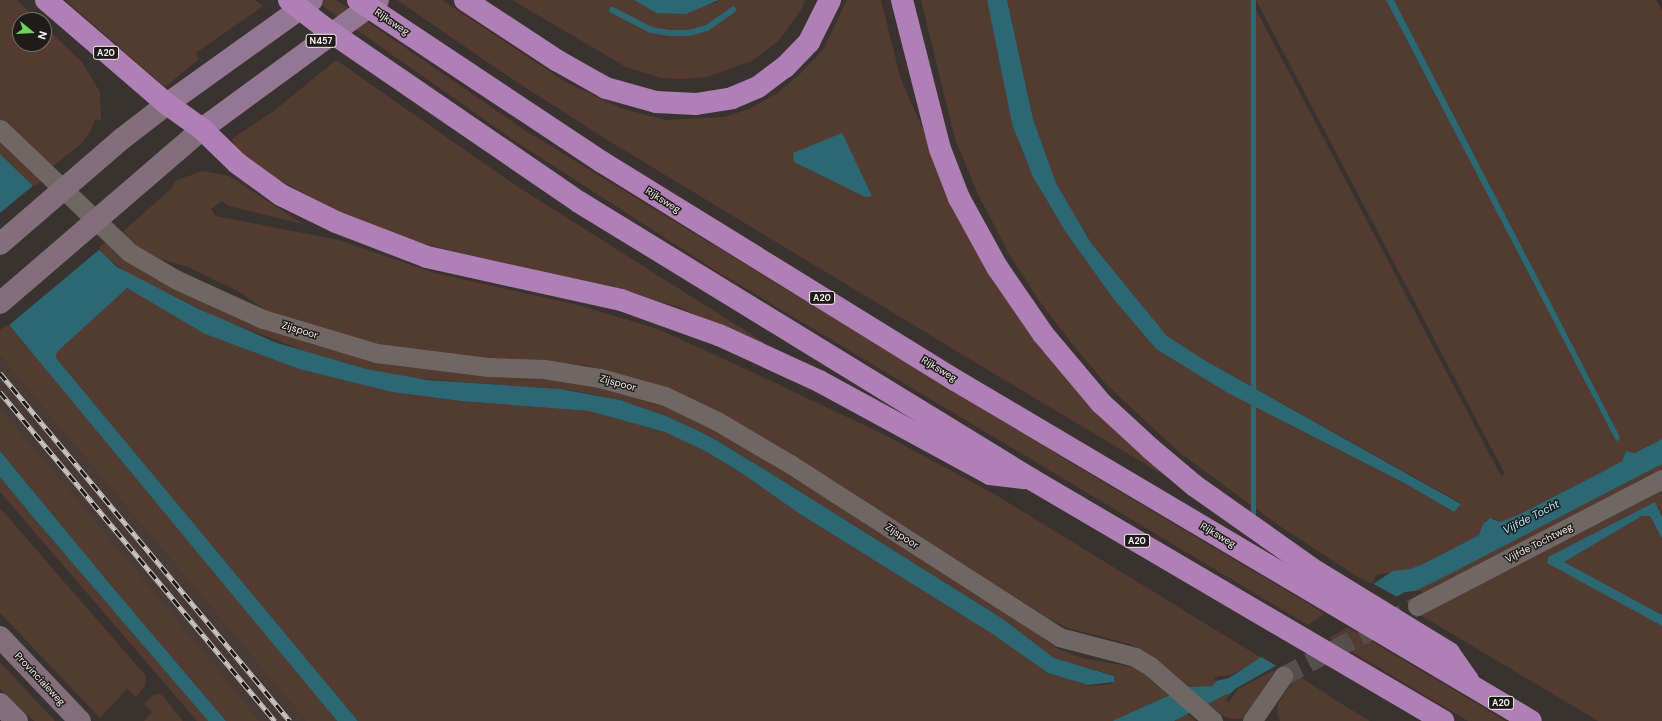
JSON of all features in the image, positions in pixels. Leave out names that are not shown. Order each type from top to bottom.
[{"type":"highway","name":"A20","points":[[46,0],[167,104]]},
{"type":"highway","name":"A20","points":[[289,0],[322,26],[579,202],[1031,479],[1443,721]]},
{"type":"highway","name":"Rijksweg","points":[[358,0],[602,162],[955,380],[1296,581],[1431,652]]},
{"type":"highway","points":[[465,0],[558,61],[606,88],[656,102],[696,104],[732,98],[758,87],[785,68],[809,42],[830,0]]},
{"type":"highway","name":"A20","points":[[902,0],[940,149],[959,198],[996,267],[1043,334],[1101,403],[1150,449],[1195,486],[1431,652],[1449,653],[1472,686],[1531,721]]},
{"type":"highway","points":[[167,104],[202,129]]},
{"type":"highway","name":"A20","points":[[202,129],[237,163],[281,195],[336,222],[427,256],[621,300],[719,335],[819,381],[990,474],[1031,479]]},
{"type":"main road","points":[[0,244],[110,150],[167,104],[312,0]]},
{"type":"main road","name":"N457","points":[[0,303],[202,129],[378,0]]},
{"type":"main road","name":"Provincialeweg","points":[[0,637],[80,721]]},
{"type":"main road","points":[[0,704],[17,721]]},
{"type":"street","name":"Zijspoor","points":[[0,129],[129,252],[177,280],[263,319],[376,353],[489,368],[544,369],[600,378],[665,396],[717,421],[790,464],[1059,637],[1135,657],[1162,676],[1206,716]]},
{"type":"street","name":"Vijfde Tochtweg","points":[[1417,606],[1662,479]]},
{"type":"street","points":[[1252,721],[1284,676]]},
{"type":"shaded area","points":[[0,0],[17,0],[30,12],[12,12],[12,52],[52,52],[52,34],[82,62],[100,92],[101,120],[95,119],[90,132],[81,144],[52,167],[0,119]]},
{"type":"shaded area","points":[[65,0],[255,0],[263,6],[196,53],[199,59],[165,87]]},
{"type":"shaded area","points":[[314,0],[336,0],[526,131],[1083,470],[1506,721],[1468,721],[710,267],[518,143]]},
{"type":"shaded area","points":[[397,0],[442,0],[564,81],[620,108],[666,120],[724,117],[749,109],[776,94],[799,75],[823,50],[847,0],[881,0],[901,80],[972,239],[1167,474],[1165,476],[609,141],[509,77]]},
{"type":"shaded area","points":[[512,0],[634,0],[656,13],[716,3],[719,0],[805,0],[801,10],[778,41],[752,61],[707,77],[682,79],[661,78],[626,67]]},
{"type":"shaded area","points":[[921,0],[987,0],[1012,124],[1033,177],[1065,231],[1112,297],[1156,349],[1226,392],[1406,484],[1453,512],[1461,503],[1206,361],[1167,336],[1091,243],[1056,183],[1033,119],[1007,0],[1251,0],[1501,476],[1505,474],[1256,0],[1386,0],[1616,441],[1620,437],[1394,0],[1656,0],[1662,11],[1662,439],[1635,453],[1626,451],[1622,461],[1520,514],[1500,522],[1493,518],[1486,520],[1479,535],[1423,564],[1410,569],[1376,575],[1372,584],[1358,577],[1281,527],[1180,453],[1106,384],[1073,345],[1040,302],[1009,254],[978,194],[955,139]]},
{"type":"shaded area","points":[[336,60],[512,183],[782,354],[681,308],[613,287],[444,249],[376,229],[334,210],[251,164],[235,147],[232,139],[275,110]]},
{"type":"shaded area","points":[[0,143],[41,181],[34,188],[0,154]]},
{"type":"shaded area","points":[[202,171],[229,176],[303,224],[229,206],[222,201],[211,209],[216,216],[339,240],[434,273],[578,305],[658,329],[737,365],[883,434],[996,495],[1263,659],[1230,675],[1213,677],[1216,681],[1212,686],[1188,687],[1141,650],[1130,644],[1068,628],[1051,620],[889,517],[673,391],[642,380],[585,365],[436,355],[369,345],[271,314],[238,291],[188,267],[156,258],[135,248],[120,234],[172,188],[175,181]]},
{"type":"shaded area","points":[[106,242],[249,321],[314,345],[385,363],[545,377],[628,392],[703,422],[1004,609],[1058,649],[1082,658],[1138,668],[1170,697],[1112,721],[358,721],[56,358],[57,352],[125,289],[130,288],[205,334],[299,369],[392,392],[461,401],[589,411],[665,432],[707,452],[740,472],[800,514],[991,633],[1048,673],[1090,686],[1111,684],[1116,680],[1114,675],[1054,658],[1003,619],[767,471],[709,436],[666,416],[620,400],[570,390],[412,378],[366,369],[310,353],[223,320],[127,273],[97,249]]},
{"type":"shaded area","points":[[8,324],[337,721],[306,721],[0,356],[0,330]]},
{"type":"shaded area","points":[[0,356],[306,721],[260,721],[0,409]]},
{"type":"shaded area","points":[[0,409],[56,474],[260,721],[226,721],[114,589],[0,451]]},
{"type":"shaded area","points":[[1662,464],[1662,476],[1428,595],[1406,597],[1422,594],[1422,591],[1415,591]]},
{"type":"shaded area","points":[[0,477],[208,721],[197,721],[0,492]]},
{"type":"shaded area","points":[[1662,485],[1662,517],[1655,503],[1548,557],[1547,562],[1662,626],[1662,721],[1598,721],[1417,613]]},
{"type":"shaded area","points":[[0,508],[146,676],[145,686],[136,697],[127,689],[100,718],[0,613]]},
{"type":"shaded area","points":[[1642,516],[1650,516],[1662,539],[1662,615],[1564,562]]},
{"type":"shaded area","points":[[0,662],[55,721],[34,721],[0,689]]},
{"type":"shaded area","points":[[1275,670],[1247,715],[1240,719],[1227,718],[1206,705],[1227,694],[1230,694],[1226,701],[1228,703],[1238,689]]},
{"type":"shaded area","points":[[1297,675],[1370,721],[1280,721],[1277,714],[1278,703]]},
{"type":"shaded area","points":[[153,695],[162,695],[183,721],[144,721],[152,712],[144,704]]},
{"type":"shaded area","points":[[1188,714],[1196,721],[1174,721]]},
{"type":"water","points":[[634,0],[719,0],[686,14],[656,13]]},
{"type":"water","points":[[987,0],[1007,0],[1033,119],[1056,183],[1091,243],[1167,336],[1206,361],[1461,504],[1454,512],[1406,484],[1226,392],[1156,349],[1112,297],[1065,231],[1033,177],[1012,124]]},
{"type":"water","points":[[1251,0],[1256,0],[1256,538],[1251,538]]},
{"type":"water","points":[[1386,0],[1394,0],[1620,437],[1619,440],[1616,441]]},
{"type":"water","points":[[842,133],[872,196],[865,197],[794,162],[793,153]]},
{"type":"water","points":[[0,154],[117,267],[199,309],[277,343],[366,369],[427,380],[560,389],[620,400],[666,416],[709,436],[767,471],[1003,619],[1054,658],[1114,676],[1115,682],[1088,685],[1048,673],[991,633],[800,514],[740,472],[707,452],[665,432],[589,411],[461,401],[392,392],[299,369],[205,334],[127,288],[57,352],[56,358],[358,721],[337,721],[0,314]]},
{"type":"water","name":"Vijfde Tocht","points":[[1662,439],[1662,464],[1440,579],[1415,591],[1405,592],[1235,689],[1230,694],[1227,694],[1174,721],[1112,721],[1188,687],[1212,686],[1216,681],[1229,678],[1393,571],[1410,569],[1423,564],[1479,535],[1483,524],[1490,518],[1500,522],[1520,514],[1622,461],[1626,451],[1635,453]]},
{"type":"water","points":[[0,451],[226,721],[208,721],[33,517],[0,477]]},
{"type":"water","points":[[1655,502],[1662,517],[1662,539],[1650,516],[1642,516],[1564,562],[1662,615],[1662,626],[1547,563],[1548,557]]},
{"type":"pier","points":[[34,185],[100,249],[8,326],[0,317],[0,213]]},
{"type":"pier","points":[[1372,583],[1399,598],[1278,667],[1260,656]]},
{"type":"waterway","points":[[612,10],[651,30],[670,33],[689,33],[707,28],[733,10]]},
{"type":"tunnel","points":[[1283,676],[1417,606]]},
{"type":"railway","points":[[0,373],[290,721]]},
{"type":"railway","points":[[0,392],[275,721]]}]
